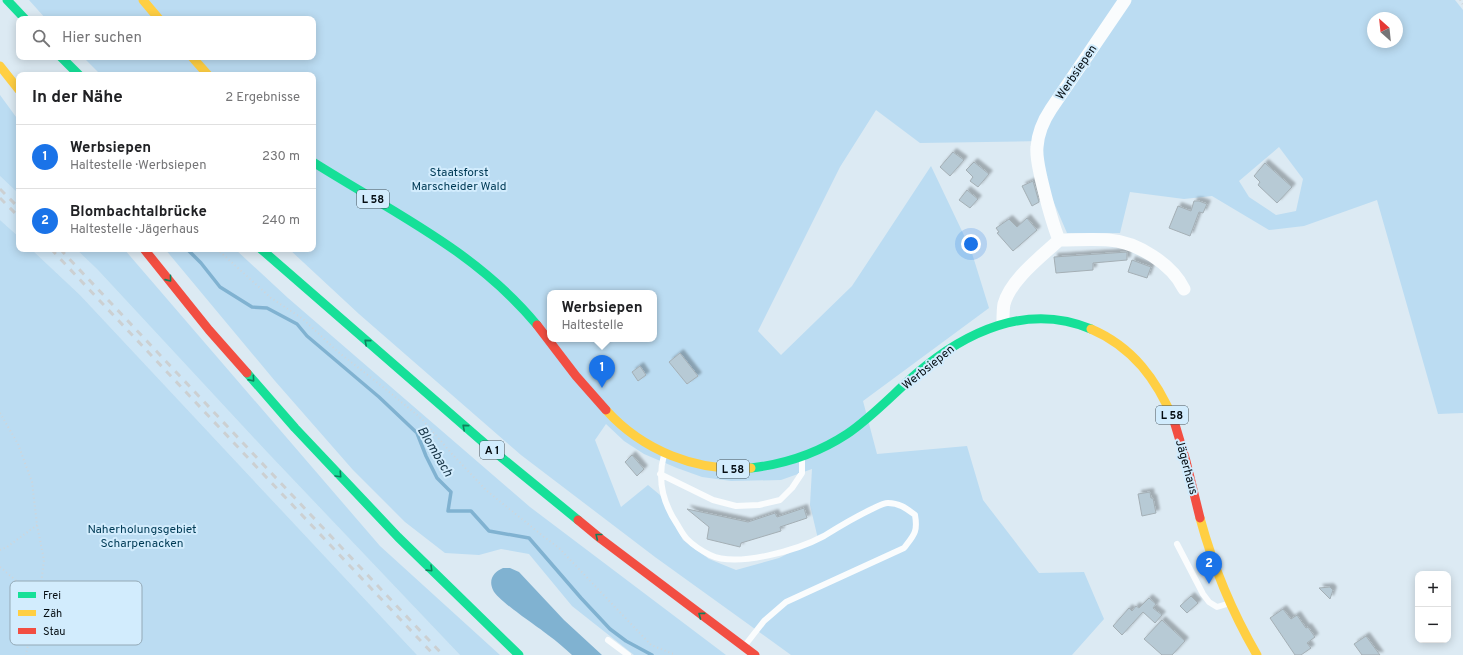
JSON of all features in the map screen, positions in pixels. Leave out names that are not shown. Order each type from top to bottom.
[{"type":"main road","points":[[8,0],[22,16]]},
{"type":"main road","points":[[143,0],[156,16]]},
{"type":"main road","points":[[64,60],[76,72]]},
{"type":"main road","points":[[195,60],[205,72]]},
{"type":"main road","points":[[0,66],[16,86]]},
{"type":"main road","name":"Werbsiepen","points":[[316,164],[337,178],[434,234],[467,257],[515,300],[547,338]]},
{"type":"main road","points":[[146,252],[209,330],[295,428],[398,537],[519,655]]},
{"type":"main road","name":"A 1","points":[[264,252],[491,449],[601,539],[755,655]]},
{"type":"main road","name":"Jägerhaus","points":[[1003,322],[1024,318],[1047,319],[1065,321],[1086,327],[1104,335],[1119,345],[1146,371],[1160,392],[1174,420],[1211,557],[1230,604],[1257,655]]},
{"type":"main road","name":"Werbsiepen","points":[[550,342],[583,385],[608,414],[632,434],[675,458],[704,466],[737,470],[770,467],[802,458],[821,450],[848,434],[873,414],[925,366],[952,346],[974,334],[1003,322]]},
{"type":"street","name":"Werbsiepen","points":[[1059,240],[1046,200],[1037,160],[1039,135],[1043,122],[1051,109],[1125,0]]},
{"type":"street","points":[[1003,322],[1004,303],[1014,284],[1026,270],[1059,240],[1110,240],[1125,244],[1140,250],[1164,264],[1176,276],[1184,289]]},
{"type":"lane","points":[[664,453],[660,474],[662,494],[671,515],[686,539],[710,555],[729,559],[748,559],[801,545],[821,537],[857,516],[887,503],[902,505],[915,515],[917,527],[904,548],[786,602],[764,621],[742,649]]},
{"type":"lane","points":[[660,474],[713,500],[736,506],[759,505],[780,500],[792,488],[802,473],[802,458]]},
{"type":"lane","points":[[1177,544],[1203,594],[1209,602],[1217,607],[1230,604]]},
{"type":"lane","points":[[608,640],[628,655]]},
{"type":"path","points":[[1460,0],[1463,5]]},
{"type":"path","points":[[220,252],[271,298],[303,319],[337,351],[422,419],[487,491],[559,548],[651,645],[676,655]]},
{"type":"path","points":[[0,413],[18,444],[32,482],[37,526],[44,560],[42,581]]},
{"type":"path","points":[[0,550],[7,547],[37,526]]},
{"type":"path","points":[[0,567],[17,581]]},
{"type":"path","points":[[26,655],[28,645]]},
{"type":"shaded area","points":[[0,176],[16,191],[16,234],[0,220]]},
{"type":"shaded area","points":[[34,252],[79,252],[97,269],[267,452],[460,655],[417,655],[80,295]]},
{"type":"shaded area","points":[[503,568],[510,568],[519,572],[564,620],[602,655],[572,655],[496,595],[491,582],[493,576]]},
{"type":"green space","name":"Staatsforst Marscheider Wald","points":[[29,0],[1455,0],[1463,10],[1463,413],[1438,414],[1377,200],[1304,226],[1269,230],[1212,196],[1184,199],[1130,192],[1120,233],[1067,233],[1045,182],[1042,141],[920,143],[876,110],[840,167],[758,331],[781,355],[852,286],[931,166],[971,250],[989,308],[863,401],[877,454],[967,446],[983,500],[1039,573],[1084,572],[1104,619],[1072,655],[791,655],[655,557],[521,455],[359,314],[292,252],[316,252],[316,72],[98,72],[86,60],[316,60],[316,16],[43,16]],"holes":[[[1279,147],[1303,179],[1296,211],[1276,215],[1249,197],[1239,181]],[[606,424],[624,441],[644,454],[702,477],[731,481],[781,480],[812,469],[810,505],[818,539],[779,558],[736,570],[709,559],[683,540],[660,495],[648,485],[621,507],[595,440]]]},
{"type":"green space","points":[[0,95],[16,117],[16,191],[0,176]]},
{"type":"green space","name":"Naherholungsgebiet Scharpenacken","points":[[0,220],[16,234],[16,252],[34,252],[80,295],[417,655],[0,655]]},
{"type":"green space","points":[[79,252],[127,252],[380,546],[500,655],[460,655],[267,452],[97,269]]},
{"type":"green space","points":[[168,252],[238,252],[288,298],[530,507],[726,655],[634,655],[572,606],[529,554],[501,549],[479,555],[445,553],[405,522],[353,470],[275,381]]},
{"type":"building","points":[[953,152],[964,160],[950,176],[940,167]]},
{"type":"building","points":[[974,162],[989,174],[978,187],[970,181],[973,177],[966,170]]},
{"type":"building","points":[[1265,163],[1292,187],[1277,203],[1258,185],[1260,182],[1254,176]]},
{"type":"building","points":[[1033,181],[1039,202],[1032,206],[1022,186]]},
{"type":"building","points":[[967,190],[978,199],[970,208],[959,200]]},
{"type":"building","points":[[1194,201],[1207,204],[1203,213],[1199,212],[1190,236],[1169,228],[1178,206],[1191,211]]},
{"type":"building","points":[[1027,218],[1037,230],[1013,251],[997,233],[999,232],[996,228],[1009,219],[1017,227]]},
{"type":"building","points":[[1127,252],[1127,260],[1093,263],[1093,270],[1056,273],[1054,257]]},
{"type":"building","points":[[1132,260],[1151,267],[1147,278],[1128,272]]},
{"type":"building","points":[[680,353],[698,376],[687,384],[669,362]]},
{"type":"building","points":[[640,366],[646,375],[638,381],[632,372]]},
{"type":"building","points":[[632,455],[644,469],[637,476],[625,462]]},
{"type":"building","points":[[1150,492],[1151,498],[1153,498],[1156,513],[1142,516],[1138,494]]},
{"type":"building","points":[[804,508],[807,518],[780,527],[781,531],[741,543],[740,547],[707,539],[709,527],[687,509],[748,522],[775,513],[777,517]]},
{"type":"building","points":[[1330,587],[1333,590],[1330,599],[1319,588]]},
{"type":"building","points":[[1191,596],[1198,603],[1187,613],[1180,606]]},
{"type":"building","points":[[1149,598],[1156,604],[1153,608],[1162,615],[1155,623],[1143,612],[1122,635],[1113,626],[1129,608],[1132,611],[1136,606],[1139,608]]},
{"type":"building","points":[[1283,609],[1291,619],[1297,615],[1306,628],[1308,627],[1315,637],[1307,643],[1311,648],[1301,655],[1295,655],[1270,618]]},
{"type":"building","points":[[1162,620],[1185,641],[1172,655],[1162,655],[1144,639]]},
{"type":"building","points":[[1366,636],[1380,655],[1362,655],[1354,644]]},
{"type":"waterway","name":"Blombach","points":[[190,252],[220,287],[252,307],[267,308],[297,324],[307,336],[379,397],[417,433],[437,478],[451,492],[448,511],[471,511],[489,531],[529,538],[610,629],[626,641],[652,655]]},
{"type":"railway","points":[[0,189],[16,205]]},
{"type":"railway","points":[[0,198],[16,214]]},
{"type":"railway","points":[[54,252],[434,655]]},
{"type":"railway","points":[[63,252],[443,655]]},
{"type":"traffic: fast","points":[[7,0],[22,16]]},
{"type":"traffic: fast","points":[[64,60],[76,72]]},
{"type":"traffic: fast","points":[[316,164],[432,234],[460,254],[487,275],[513,299],[537,325]]},
{"type":"traffic: fast","points":[[264,252],[491,449],[578,520]]},
{"type":"traffic: fast","points":[[751,468],[777,464],[801,457],[836,441],[865,420],[935,359],[955,345],[976,334],[1020,320],[1044,319],[1067,321],[1091,329]]},
{"type":"traffic: fast","points":[[247,373],[295,428],[398,537],[519,655]]},
{"type":"traffic: slow","points":[[143,0],[156,16]]},
{"type":"traffic: slow","points":[[195,60],[205,72]]},
{"type":"traffic: slow","points":[[0,66],[16,86]]},
{"type":"traffic: slow","points":[[1091,329],[1106,336],[1119,345],[1142,366],[1160,392],[1174,421]]},
{"type":"traffic: slow","points":[[606,410],[637,437],[672,456],[711,466],[751,468]]},
{"type":"traffic: slow","points":[[1200,518],[1217,571],[1231,605],[1257,655]]},
{"type":"traffic: jam","points":[[146,252],[209,330],[247,373]]},
{"type":"traffic: jam","points":[[537,325],[547,338]]},
{"type":"traffic: jam","points":[[550,342],[576,376],[606,410]]},
{"type":"traffic: jam","points":[[1174,421],[1186,461],[1200,518]]},
{"type":"traffic: jam","points":[[578,520],[755,655]]},
{"type":"place","name":"Werbsiepen","points":[[602,388]]},
{"type":"place","name":"Blombachtalbrücke","points":[[1209,584]]}]
